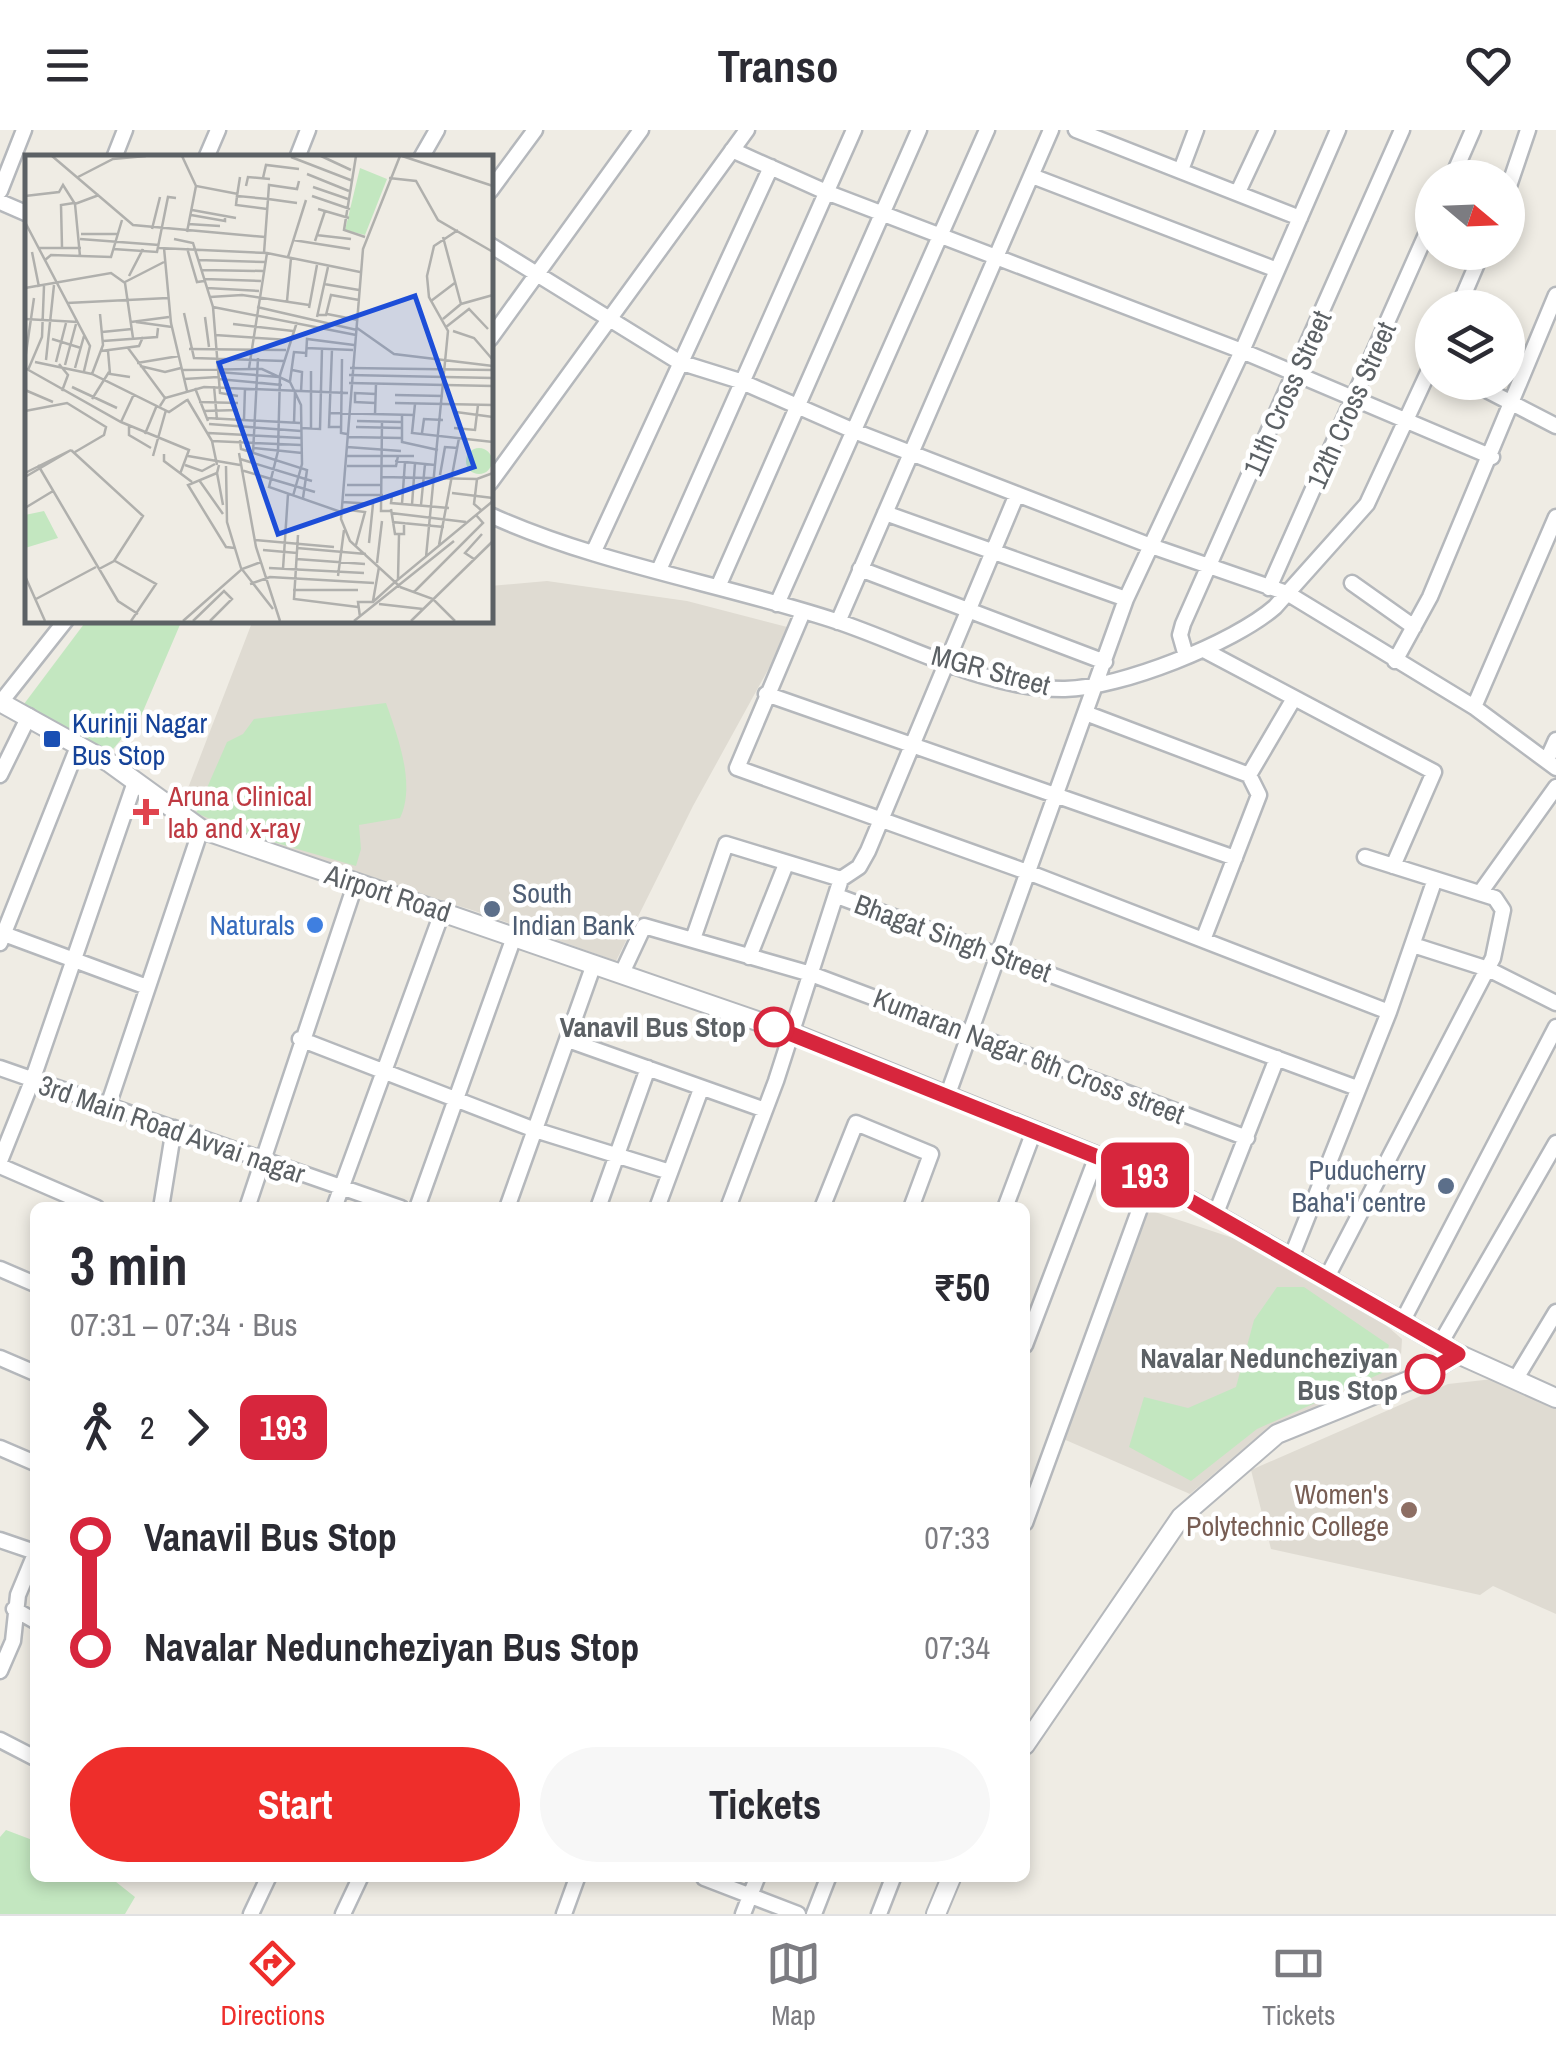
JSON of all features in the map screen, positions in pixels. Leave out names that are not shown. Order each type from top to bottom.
[{"type":"street","points":[[0,191],[24,130]]},
{"type":"street","points":[[115,155],[126,130]]},
{"type":"street","points":[[207,155],[218,130]]},
{"type":"street","points":[[298,155],[308,130]]},
{"type":"street","points":[[422,155],[437,130]]},
{"type":"street","points":[[492,187],[535,130]]},
{"type":"street","points":[[492,337],[641,130]]},
{"type":"street","points":[[492,480],[607,317],[747,130]]},
{"type":"street","points":[[659,570],[854,130]]},
{"type":"street","points":[[718,588],[920,130]]},
{"type":"street","points":[[776,604],[987,130]]},
{"type":"street","points":[[838,622],[1051,130]]},
{"type":"street","points":[[1076,130],[1300,218]]},
{"type":"street","points":[[1123,148],[1129,130]]},
{"type":"street","points":[[1180,170],[1196,130]]},
{"type":"street","points":[[1238,192],[1267,130]]},
{"type":"street","points":[[948,1094],[1126,600],[1242,352],[1338,130]]},
{"type":"street","name":"11th Cross Street","points":[[1186,656],[1180,635],[1183,624],[1402,130]]},
{"type":"street","points":[[1460,160],[1473,130]]},
{"type":"street","points":[[1518,160],[1528,130]]},
{"type":"street","points":[[732,150],[826,192],[1242,352],[1492,457]]},
{"type":"street","points":[[594,550],[771,167]]},
{"type":"street","points":[[1032,176],[1277,270]]},
{"type":"street","points":[[0,202],[25,213]]},
{"type":"street","points":[[492,246],[679,362],[740,381],[910,454],[1151,546],[1287,592],[1395,662],[1474,707],[1551,764],[1556,740]]},
{"type":"street","name":"12th Cross Street","points":[[1269,588],[1415,259]]},
{"type":"street","points":[[1395,662],[1492,457],[1556,295]]},
{"type":"street","name":"MGR Street","points":[[492,516],[838,622],[1023,684],[1064,689],[1098,684],[1204,650],[1258,622],[1367,504],[1417,400]]},
{"type":"street","points":[[1506,400],[1556,426]]},
{"type":"street","points":[[837,896],[842,879],[858,866],[882,820],[945,660],[1017,494]]},
{"type":"street","points":[[885,512],[1126,600]]},
{"type":"street","points":[[1474,707],[1556,517]]},
{"type":"street","points":[[860,570],[1106,662]]},
{"type":"street","points":[[1352,583],[1414,627]]},
{"type":"street","points":[[803,612],[736,768],[1030,873],[1389,1012]]},
{"type":"street","points":[[1,702],[64,622]]},
{"type":"street","points":[[1204,650],[1434,772],[1394,866]]},
{"type":"street","points":[[766,694],[1235,858]]},
{"type":"street","points":[[1248,776],[1293,700]]},
{"type":"street","name":"Airport Road","points":[[1,702],[79,744],[201,829],[792,1034],[1150,1178],[1216,1212],[1458,1354],[1556,1398]]},
{"type":"street","points":[[1088,714],[1248,776],[1260,795],[1203,940]]},
{"type":"street","points":[[0,775],[29,716]]},
{"type":"street","points":[[79,744],[2,938],[73,958],[147,987]]},
{"type":"street","points":[[84,1202],[0,1163],[135,782]]},
{"type":"street","points":[[1480,893],[1556,787]]},
{"type":"street","points":[[108,1106],[201,829]]},
{"type":"street","points":[[693,939],[726,844],[842,879]]},
{"type":"street","points":[[1326,1278],[1488,970],[1503,910],[1495,898],[1365,857]]},
{"type":"street","points":[[749,957],[786,864]]},
{"type":"street","points":[[1291,1258],[1389,1012],[1435,879]]},
{"type":"street","points":[[248,1202],[356,882]]},
{"type":"street","name":"Bhagat Singh Street","points":[[730,1202],[837,896],[1357,1088]]},
{"type":"street","points":[[336,1202],[443,910]]},
{"type":"street","points":[[622,974],[644,926],[810,974]]},
{"type":"street","points":[[419,1202],[514,937]]},
{"type":"street","points":[[1412,945],[1488,970],[1556,1004]]},
{"type":"street","points":[[510,1202],[594,964]]},
{"type":"street","name":"Kumaran Nagar 6th Cross street","points":[[810,974],[1246,1138]]},
{"type":"street","points":[[1402,1322],[1556,1027]]},
{"type":"street","points":[[300,1039],[536,1130],[670,1172]]},
{"type":"street","points":[[568,1040],[764,1110]]},
{"type":"street","points":[[1216,1212],[1277,1058]]},
{"type":"street","name":"3rd Main Road Avvai nagar","points":[[0,1068],[385,1202]]},
{"type":"street","points":[[600,1202],[648,1068]]},
{"type":"street","points":[[659,1202],[701,1089]]},
{"type":"street","points":[[824,1202],[856,1124],[932,1155],[913,1202]]},
{"type":"street","points":[[162,1202],[174,1128]]},
{"type":"street","points":[[1007,1202],[1034,1131]]},
{"type":"street","points":[[1440,1344],[1556,1143]]},
{"type":"street","points":[[1030,1333],[1097,1156]]},
{"type":"street","points":[[1030,1509],[1150,1178]]},
{"type":"street","points":[[0,1269],[30,1282]]},
{"type":"street","points":[[1515,1380],[1556,1312]]},
{"type":"street","points":[[1030,1738],[1181,1517],[1277,1434],[1425,1374],[1458,1354]]},
{"type":"street","points":[[0,1358],[30,1371]]},
{"type":"street","points":[[0,1448],[30,1461]]},
{"type":"street","points":[[0,1540],[30,1551]]},
{"type":"street","points":[[0,1671],[13,1640],[14,1609],[30,1566]]},
{"type":"street","points":[[14,1609],[30,1618]]},
{"type":"street","points":[[0,1740],[30,1755]]},
{"type":"street","points":[[250,1914],[266,1882]]},
{"type":"street","points":[[343,1914],[358,1882]]},
{"type":"street","points":[[564,1914],[576,1882]]},
{"type":"street","points":[[714,1882],[798,1914]]},
{"type":"street","points":[[743,1914],[755,1882]]},
{"type":"street","points":[[814,1914],[826,1882]]},
{"type":"street","points":[[879,1914],[891,1882]]},
{"type":"street","points":[[936,1914],[949,1882]]},
{"type":"shaded area","points":[[547,581],[687,601],[791,628],[693,806],[616,961],[469,909],[314,864],[178,814],[252,622],[492,622],[492,586]]},
{"type":"shaded area","points":[[1152,1211],[1254,1245],[1380,1320],[1402,1339],[1400,1372],[1261,1434],[1190,1494],[1061,1438],[1145,1215]]},
{"type":"shaded area","name":"Women's Polytechnic College","points":[[1493,1379],[1556,1405],[1556,1614],[1493,1586],[1480,1595],[1271,1549],[1251,1470],[1448,1384]]},
{"type":"green space","points":[[86,622],[181,622],[141,716],[108,755],[21,708]]},
{"type":"green space","points":[[386,703],[404,761],[404,805],[400,818],[359,825],[361,849],[356,866],[252,836],[196,813],[227,742],[243,734],[254,719]]},
{"type":"green space","points":[[1277,1287],[1304,1287],[1389,1345],[1382,1373],[1257,1429],[1191,1481],[1129,1447],[1144,1397],[1188,1408],[1236,1387],[1254,1320]]},
{"type":"green space","points":[[6,1830],[30,1839],[30,1882],[116,1882],[135,1897],[125,1914],[0,1914],[0,1837]]},
{"type":"bus line","name":"193","points":[[774,1027],[1150,1178],[1216,1212],[1458,1354],[1425,1374]]},
{"type":"place","name":"Kurinji Nagar Bus Stop","points":[[52,739]]},
{"type":"place","name":"Aruna Clinical lab and x-ray","points":[[146,812]]},
{"type":"place","name":"South Indian Bank","points":[[492,909]]},
{"type":"place","name":"Naturals","points":[[315,925]]},
{"type":"place","name":"Vanavil Bus Stop","points":[[774,1027]]},
{"type":"place","name":"Puducherry Baha'i centre","points":[[1446,1186]]},
{"type":"place","name":"Navalar Neduncheziyan Bus Stop","points":[[1425,1374]]},
{"type":"place","name":"Women's Polytechnic College","points":[[1409,1510]]}]
